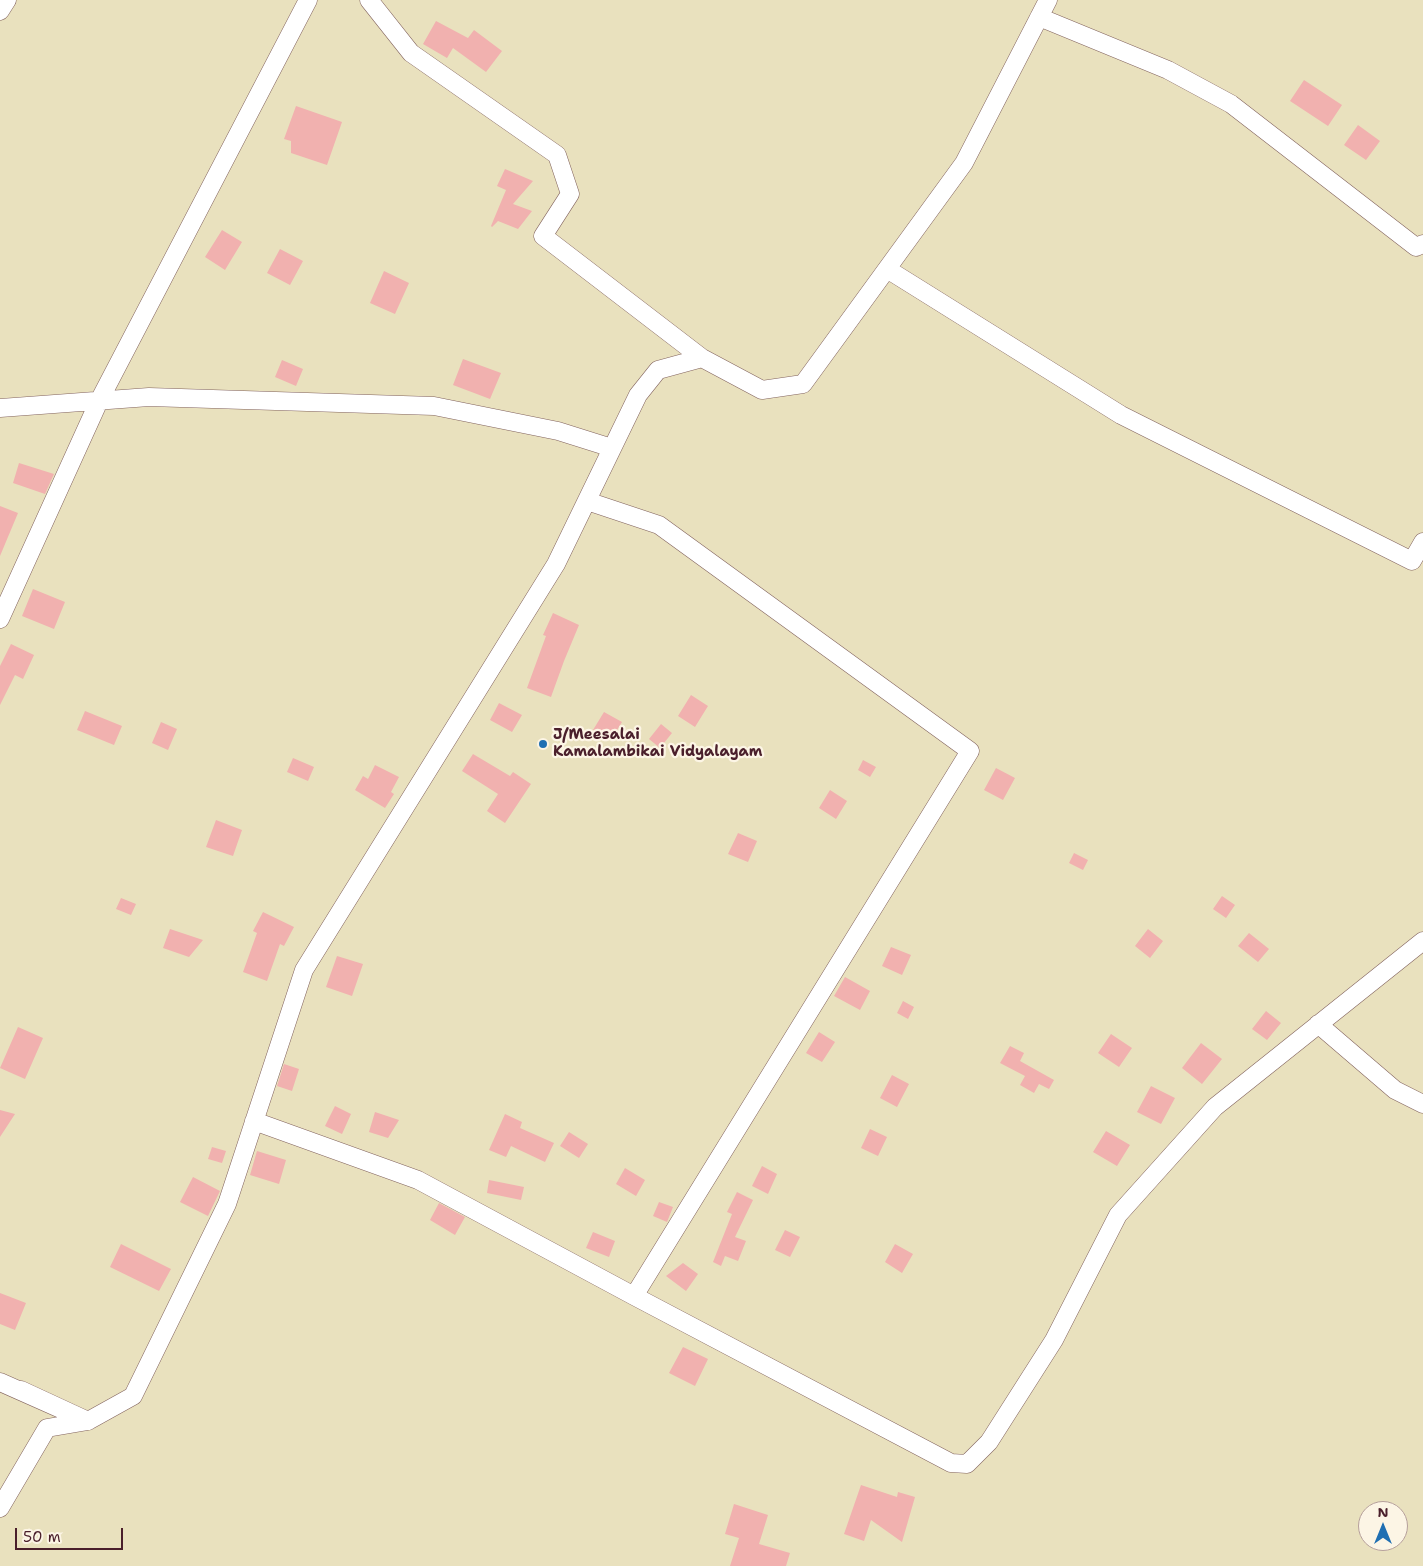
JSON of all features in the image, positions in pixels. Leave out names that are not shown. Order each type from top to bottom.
[{"type":"street","points":[[0,11],[7,0]]},
{"type":"street","points":[[0,619],[99,401],[308,0]]},
{"type":"street","points":[[369,0],[411,53],[557,155],[570,194],[543,236],[702,358],[762,390],[803,384],[964,163],[1048,0]]},
{"type":"street","points":[[1039,17],[1168,70],[1231,104],[1416,247],[1423,244]]},
{"type":"street","points":[[887,269],[1121,415],[1412,561],[1423,542]]},
{"type":"street","points":[[0,1508],[47,1428],[88,1421],[133,1396],[226,1204],[304,970],[556,564],[638,395],[658,370],[702,358]]},
{"type":"street","points":[[0,408],[150,397],[434,406],[558,431],[612,448]]},
{"type":"street","points":[[587,501],[659,525],[970,751],[634,1296]]},
{"type":"street","points":[[254,1121],[418,1180],[951,1463],[967,1464],[989,1442],[1054,1340],[1118,1215],[1215,1107],[1423,941]]},
{"type":"street","points":[[1318,1024],[1395,1090],[1423,1104]]},
{"type":"street","points":[[0,1382],[88,1421]]},
{"type":"street","points":[[21,1390],[88,1421]]},
{"type":"building","points":[[436,21],[468,38],[474,30],[502,51],[486,72],[453,48],[447,58],[423,44]]},
{"type":"building","points":[[1304,80],[1342,105],[1328,126],[1290,101]]},
{"type":"building","points":[[296,106],[342,122],[327,165],[291,153],[291,141],[284,139]]},
{"type":"building","points":[[1358,125],[1380,141],[1366,160],[1344,145]]},
{"type":"building","points":[[505,169],[533,181],[513,204],[532,211],[518,229],[498,221],[491,226],[506,190],[497,186]]},
{"type":"building","points":[[222,230],[242,242],[225,270],[205,257]]},
{"type":"building","points":[[280,249],[303,261],[290,285],[267,273]]},
{"type":"building","points":[[384,271],[409,283],[395,314],[370,303]]},
{"type":"building","points":[[463,359],[501,373],[490,399],[453,385]]},
{"type":"building","points":[[282,360],[303,369],[296,386],[275,377]]},
{"type":"building","points":[[19,463],[54,474],[45,494],[13,483]]},
{"type":"building","points":[[0,506],[18,513],[0,556]]},
{"type":"building","points":[[33,589],[65,602],[54,629],[22,616]]},
{"type":"building","points":[[553,613],[579,625],[551,697],[527,688],[546,636],[543,635]]},
{"type":"building","points":[[11,644],[34,655],[23,679],[15,675],[0,705],[0,666]]},
{"type":"building","points":[[691,695],[708,706],[695,727],[678,716]]},
{"type":"building","points":[[499,703],[522,715],[512,732],[490,720]]},
{"type":"building","points":[[85,711],[122,726],[114,745],[77,730]]},
{"type":"building","points":[[604,712],[622,722],[611,740],[593,730]]},
{"type":"building","points":[[161,722],[177,729],[168,750],[152,743]]},
{"type":"building","points":[[661,724],[672,733],[660,748],[649,739]]},
{"type":"building","points":[[473,754],[510,776],[513,772],[531,784],[505,823],[487,811],[498,794],[462,771]]},
{"type":"building","points":[[293,758],[314,767],[308,781],[287,772]]},
{"type":"building","points":[[863,760],[876,767],[870,777],[858,770]]},
{"type":"building","points":[[375,765],[399,777],[391,792],[394,794],[385,808],[355,790],[363,776],[368,779]]},
{"type":"building","points":[[996,768],[1015,778],[1003,800],[984,790]]},
{"type":"building","points":[[830,790],[847,801],[836,819],[819,808]]},
{"type":"building","points":[[216,820],[242,830],[233,856],[206,847]]},
{"type":"building","points":[[738,833],[757,841],[748,862],[728,854]]},
{"type":"building","points":[[1074,853],[1088,860],[1083,870],[1069,863]]},
{"type":"building","points":[[1222,896],[1235,905],[1226,918],[1213,909]]},
{"type":"building","points":[[121,898],[136,904],[131,915],[116,909]]},
{"type":"building","points":[[263,912],[294,927],[284,946],[280,944],[267,981],[243,972],[257,933],[253,931]]},
{"type":"building","points":[[170,929],[203,940],[189,957],[163,948]]},
{"type":"building","points":[[1148,929],[1163,941],[1150,958],[1135,946]]},
{"type":"building","points":[[1249,933],[1269,949],[1258,962],[1238,946]]},
{"type":"building","points":[[891,947],[911,955],[902,975],[882,966]]},
{"type":"building","points":[[337,956],[363,964],[352,996],[326,987]]},
{"type":"building","points":[[845,977],[870,991],[860,1010],[834,996]]},
{"type":"building","points":[[903,1001],[914,1007],[908,1019],[897,1013]]},
{"type":"building","points":[[1266,1011],[1281,1023],[1267,1040],[1252,1029]]},
{"type":"building","points":[[18,1027],[43,1038],[25,1079],[0,1068]]},
{"type":"building","points":[[819,1032],[835,1042],[822,1062],[806,1053]]},
{"type":"building","points":[[1111,1034],[1132,1048],[1119,1067],[1098,1053]]},
{"type":"building","points":[[1201,1043],[1222,1059],[1202,1084],[1182,1068]]},
{"type":"building","points":[[1010,1046],[1024,1053],[1020,1061],[1054,1080],[1049,1089],[1039,1084],[1034,1093],[1020,1085],[1025,1076],[1000,1063]]},
{"type":"building","points":[[284,1064],[299,1069],[292,1091],[277,1086]]},
{"type":"building","points":[[892,1075],[909,1084],[897,1107],[880,1098]]},
{"type":"building","points":[[1151,1086],[1175,1098],[1161,1124],[1137,1112]]},
{"type":"building","points":[[335,1106],[351,1114],[342,1134],[325,1126]]},
{"type":"building","points":[[0,1110],[15,1114],[0,1137]]},
{"type":"building","points":[[375,1112],[399,1120],[388,1138],[369,1132]]},
{"type":"building","points":[[505,1114],[522,1122],[520,1128],[554,1143],[545,1162],[511,1146],[506,1157],[489,1150]]},
{"type":"building","points":[[870,1129],[887,1137],[878,1156],[861,1148]]},
{"type":"building","points":[[1106,1131],[1130,1145],[1117,1166],[1093,1152]]},
{"type":"building","points":[[569,1132],[588,1144],[579,1158],[560,1146]]},
{"type":"building","points":[[212,1147],[226,1151],[222,1163],[208,1159]]},
{"type":"building","points":[[257,1151],[286,1160],[279,1184],[250,1175]]},
{"type":"building","points":[[762,1166],[777,1174],[768,1194],[752,1186]]},
{"type":"building","points":[[625,1168],[645,1180],[636,1196],[616,1184]]},
{"type":"building","points":[[193,1177],[220,1191],[208,1216],[180,1202]]},
{"type":"building","points":[[489,1180],[524,1187],[521,1200],[487,1193]]},
{"type":"building","points":[[737,1192],[753,1200],[735,1237],[746,1241],[738,1261],[725,1256],[721,1266],[713,1262],[732,1214],[727,1212]]},
{"type":"building","points":[[659,1202],[673,1207],[667,1222],[653,1216]]},
{"type":"building","points":[[439,1203],[465,1217],[455,1235],[430,1220]]},
{"type":"building","points":[[785,1230],[800,1237],[790,1257],[775,1250]]},
{"type":"building","points":[[593,1232],[615,1241],[609,1257],[586,1248]]},
{"type":"building","points":[[121,1244],[171,1269],[159,1291],[110,1267]]},
{"type":"building","points":[[895,1244],[913,1254],[902,1273],[885,1262]]},
{"type":"building","points":[[683,1263],[698,1274],[686,1291],[666,1276]]},
{"type":"building","points":[[0,1293],[26,1303],[15,1330],[0,1324]]},
{"type":"building","points":[[683,1347],[708,1359],[695,1386],[669,1373]]},
{"type":"building","points":[[861,1485],[897,1497],[898,1492],[915,1497],[902,1542],[871,1520],[864,1541],[844,1534]]},
{"type":"building","points":[[734,1504],[768,1515],[759,1544],[790,1553],[786,1566],[730,1566],[739,1538],[725,1534]]},
{"type":"place","name":"J/Meesalai Kamalambikai Vidyalayam","points":[[543,744]]}]
